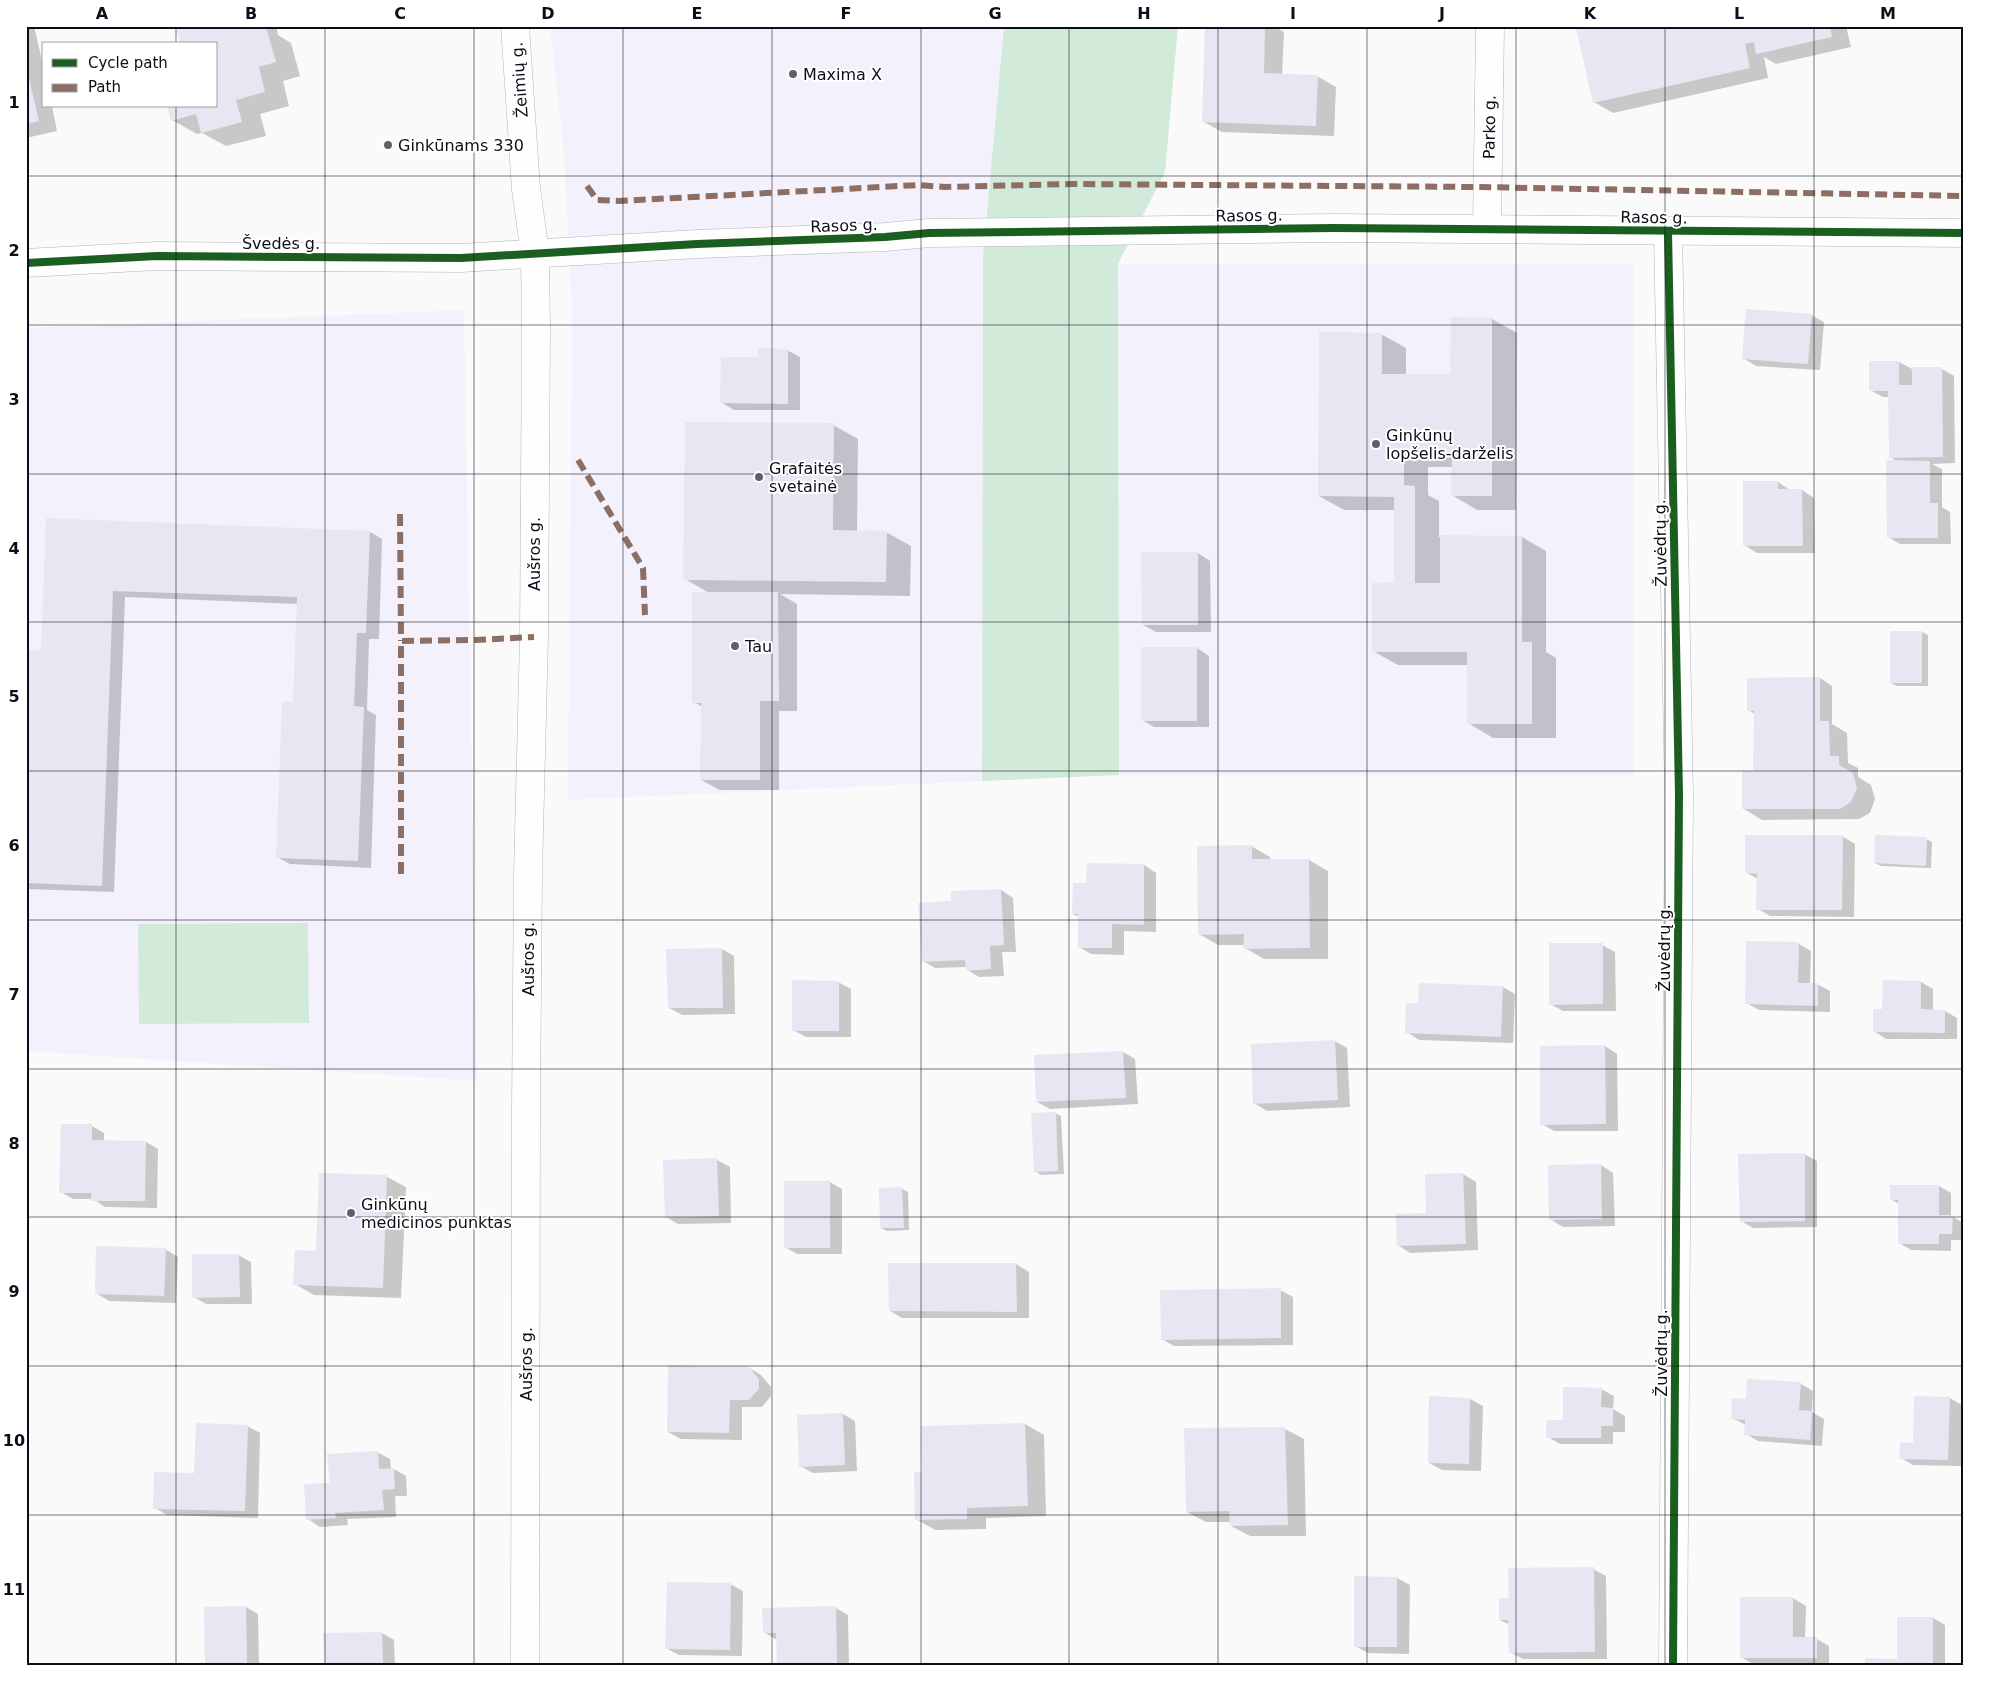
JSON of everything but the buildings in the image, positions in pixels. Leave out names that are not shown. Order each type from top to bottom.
[{"type":"street","name":"Žeimių g.","points":[[515,26],[526,189],[535,253]]},
{"type":"street","name":"Parko g.","points":[[1488,228],[1490,26]]},
{"type":"street","name":"Rasos g.","points":[[535,253],[697,244],[885,237],[929,233],[1488,228],[1668,232],[1964,234]]},
{"type":"street","name":"Žuvėdrų g.","points":[[1668,232],[1679,795],[1672,1665]]},
{"type":"street","name":"Švedės g.","points":[[26,263],[156,256],[460,258],[535,253]]},
{"type":"street","name":"Aušros g.","points":[[525,1665],[526,1099],[528,873],[534,637],[535,253]]},
{"type":"shaded area","points":[[550,26],[1004,26],[983,257],[982,781],[568,800],[572,313],[564,154]]},
{"type":"shaded area","name":"Ginkūnų lopšelis-darželis","points":[[1118,264],[1633,264],[1633,775],[1119,775]]},
{"type":"shaded area","points":[[464,310],[477,1081],[26,1051],[26,328]]},
{"type":"green space","points":[[1004,26],[1178,26],[1165,172],[1118,264],[1119,775],[982,781],[983,257]]},
{"type":"green space","points":[[308,923],[309,1023],[139,1024],[138,924]]},
{"type":"marked path","points":[[587,186],[597,200],[619,201],[918,185],[945,187],[1073,184],[1477,187],[1964,196]]},
{"type":"marked path","points":[[578,460],[643,568],[645,615]]},
{"type":"marked path","points":[[400,514],[401,641]]},
{"type":"marked path","points":[[401,874],[401,641],[534,637]]},
{"type":"cycle path","points":[[26,263],[157,256],[461,258],[697,244],[885,237],[929,233],[1334,228],[1964,233]]},
{"type":"cycle path","points":[[1668,232],[1679,795],[1673,1665]]},
{"type":"place","name":"Maxima X","points":[[793,74]]},
{"type":"place","name":"Ginkūnams 330","points":[[388,145]]},
{"type":"place","name":"Ginkūnų lopšelis-darželis","points":[[1376,444]]},
{"type":"place","name":"Grafaitės svetainė","points":[[759,477]]},
{"type":"place","name":"Tau","points":[[735,646]]},
{"type":"place","name":"Ginkūnų medicinos punktas","points":[[351,1213]]}]
